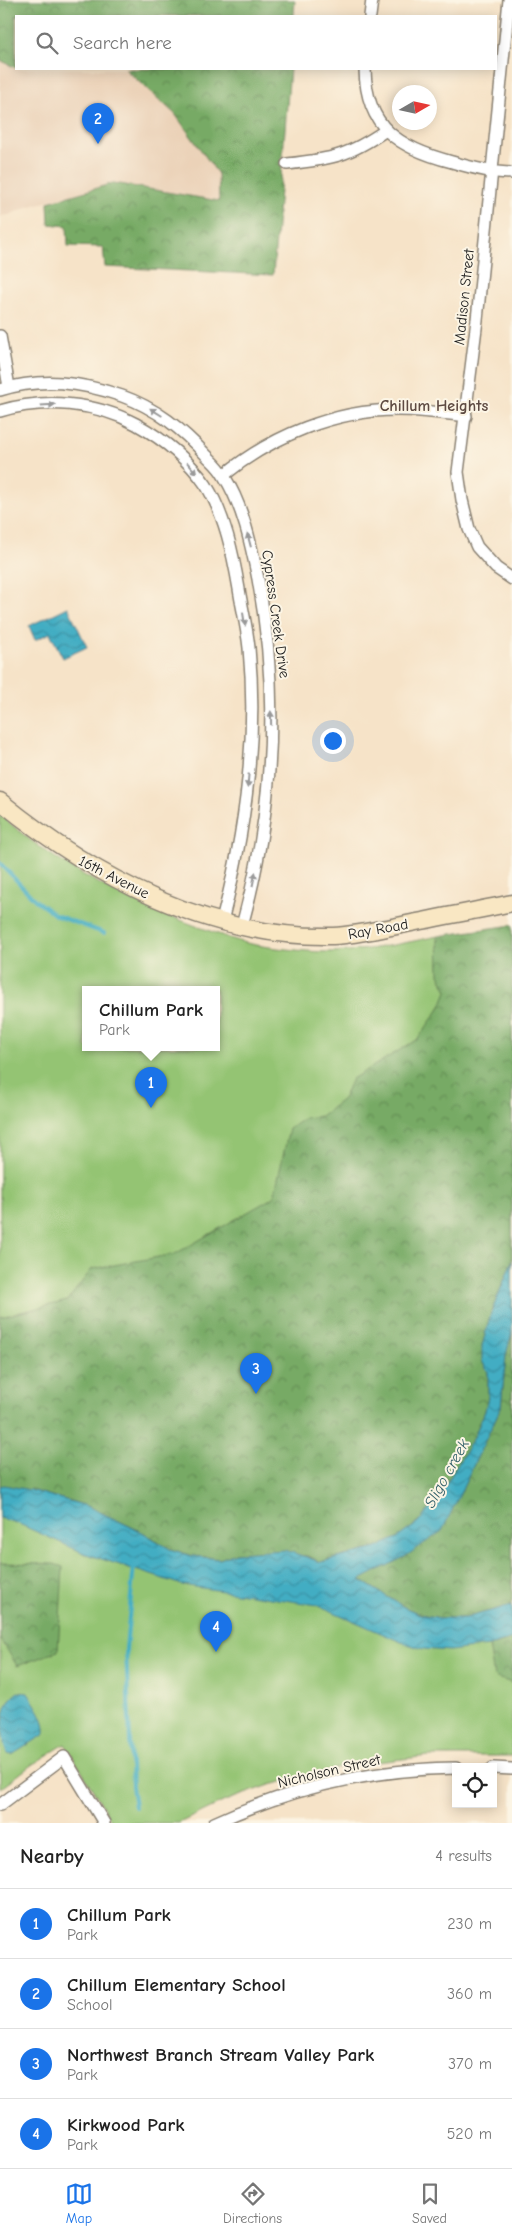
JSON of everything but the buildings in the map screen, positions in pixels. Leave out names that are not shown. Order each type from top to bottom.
[{"type":"street","points":[[370,15],[372,0]]},
{"type":"street","name":"Madison Street","points":[[509,0],[510,14],[466,416],[458,472],[469,529],[477,546],[484,556],[512,579]]},
{"type":"street","points":[[365,70],[368,102],[386,130],[400,142],[430,156],[492,173],[512,173]]},
{"type":"street","points":[[288,164],[337,157],[357,149],[386,130]]},
{"type":"street","points":[[0,336],[5,389]]},
{"type":"street","name":"Cypress Creek Drive","points":[[5,389],[45,382],[69,382],[130,398],[173,423],[193,441],[224,475],[250,540],[262,602],[271,687],[271,762],[267,802],[261,845],[242,926]]},
{"type":"street","points":[[0,411],[36,406],[77,405],[122,416],[177,451],[200,478],[217,506],[234,563],[249,648],[251,707],[250,759],[246,798],[239,844],[222,921]]},
{"type":"street","points":[[224,475],[267,445],[314,425],[342,418],[369,412],[396,410],[429,411],[466,416]]},
{"type":"street","name":"16th Avenue","points":[[0,801],[54,843],[107,876],[178,907],[242,926]]},
{"type":"street","name":"Ray Road","points":[[242,926],[300,934],[351,934],[512,903]]},
{"type":"street","points":[[0,1806],[64,1757],[104,1823]]},
{"type":"street","name":"Nicholson Street","points":[[214,1823],[247,1808],[328,1783],[401,1771],[452,1768]]},
{"type":"street","points":[[497,1768],[512,1769]]},
{"type":"shaded area","points":[[0,60],[15,70],[126,70],[175,114],[218,174],[219,202],[114,183],[27,207],[9,215],[0,216]]},
{"type":"green space","points":[[0,0],[295,0],[294,15],[15,15],[15,68],[0,60]]},
{"type":"green space","points":[[126,70],[290,70],[273,275],[105,267],[103,247],[68,246],[67,226],[49,224],[48,202],[114,183],[219,201],[218,174],[175,114]]},
{"type":"green space","points":[[0,814],[44,850],[92,880],[170,916],[247,943],[273,948],[340,952],[406,943],[438,936],[438,949],[512,936],[512,1756],[429,1756],[351,1765],[270,1785],[225,1801],[179,1823],[113,1823],[65,1744],[30,1766],[0,1789]]},
{"type":"green space","points":[[512,925],[512,1261],[491,1313],[482,1361],[488,1372],[488,1397],[485,1411],[474,1437],[436,1501],[418,1523],[397,1538],[376,1548],[321,1562],[307,1556],[236,1553],[220,1559],[193,1556],[170,1549],[144,1533],[87,1506],[30,1490],[0,1486],[0,1317],[67,1301],[92,1269],[175,1254],[274,1197],[289,1129],[304,1118],[321,1116],[343,1099],[352,1079],[418,1039],[441,1006],[447,991],[439,974],[438,936]]},
{"type":"green space","points":[[512,1332],[512,1605],[465,1618],[440,1618],[420,1614],[404,1607],[360,1580],[377,1570],[460,1494],[501,1407],[506,1355]]},
{"type":"green space","points":[[0,1563],[54,1564],[63,1567],[58,1651],[17,1666],[0,1638]]},
{"type":"green space","points":[[512,1639],[512,1683],[494,1677],[489,1646]]},
{"type":"water","points":[[68,607],[87,647],[63,658],[50,633],[35,640],[29,626]]},
{"type":"water","points":[[512,1261],[512,1332],[506,1355],[501,1407],[460,1494],[442,1531],[406,1556],[360,1580],[404,1607],[420,1614],[440,1618],[465,1618],[512,1605],[512,1639],[489,1646],[450,1651],[423,1649],[401,1642],[318,1605],[182,1585],[86,1554],[19,1524],[0,1518],[0,1486],[4,1485],[30,1490],[87,1506],[144,1533],[170,1549],[193,1556],[220,1559],[236,1553],[285,1550],[321,1562],[376,1548],[397,1538],[418,1523],[436,1501],[474,1437],[485,1411],[488,1397],[488,1372],[482,1361],[482,1346],[491,1313]]},
{"type":"water","points":[[18,1692],[28,1693],[37,1707],[44,1723],[45,1734],[12,1755],[7,1754],[5,1747],[3,1721],[8,1704]]},
{"type":"waterway","points":[[0,863],[35,900],[55,915],[104,933]]},
{"type":"waterway","points":[[134,1565],[126,1649],[132,1786],[135,1807]]},
{"type":"place","name":"Chillum Elementary School","points":[[98,144]]},
{"type":"place","name":"Chillum Park","points":[[151,1108]]},
{"type":"place","name":"Northwest Branch Stream Valley Park","points":[[256,1394]]},
{"type":"place","name":"Kirkwood Park","points":[[216,1652]]},
{"type":"district","name":"Chillum Heights","points":[[434,405]]},
{"type":"water label","name":"Sligo creek","points":[[446,1473]]}]
